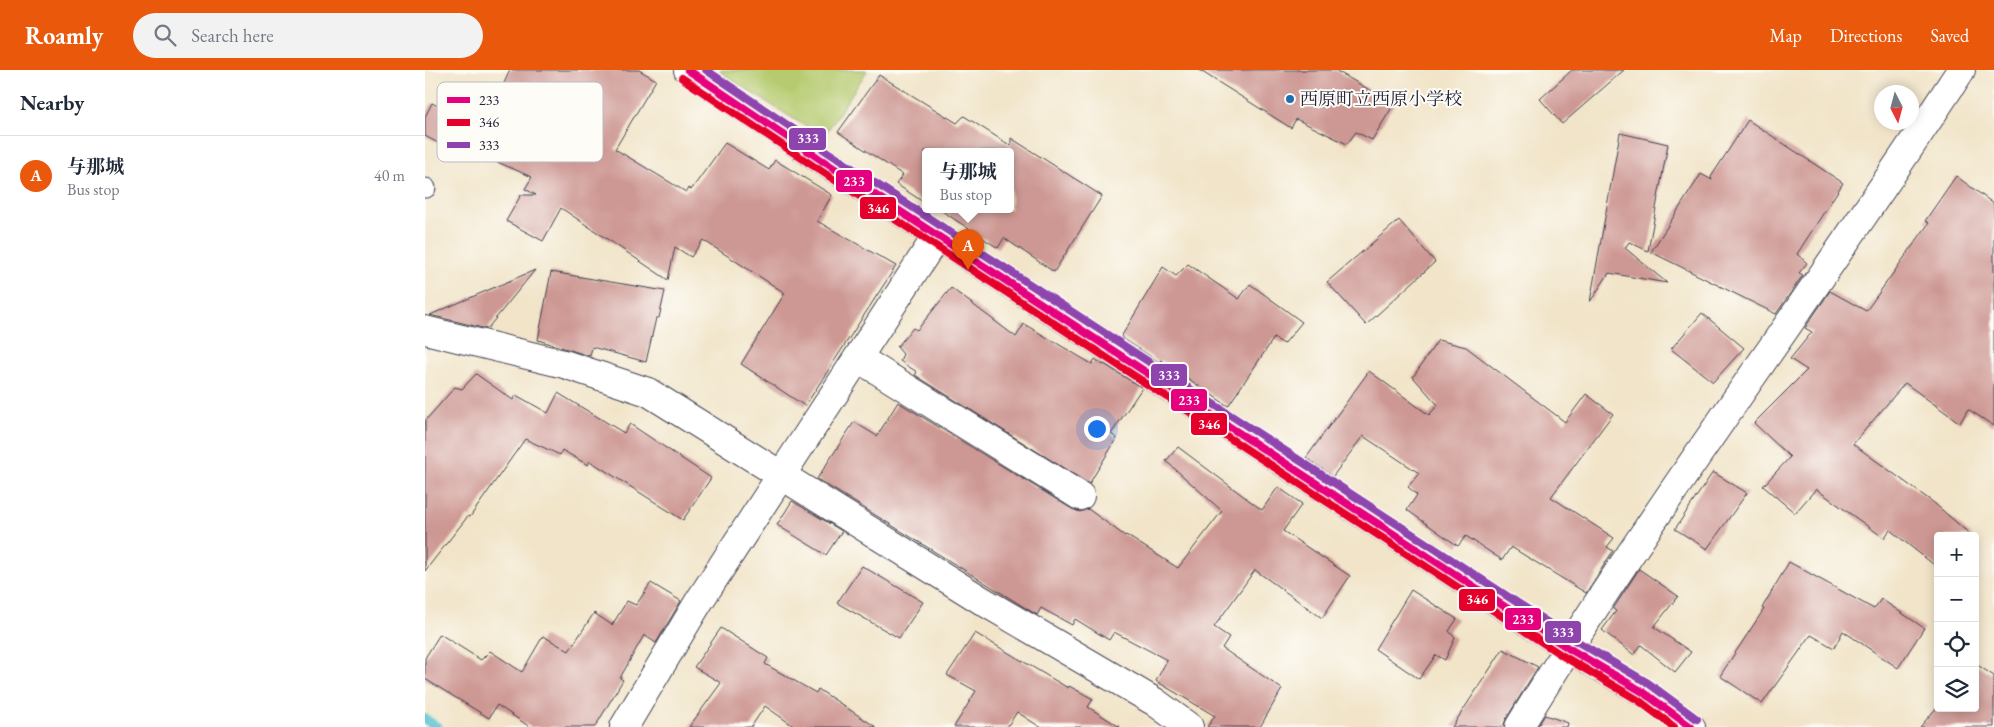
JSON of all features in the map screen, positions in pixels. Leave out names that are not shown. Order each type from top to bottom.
[{"type":"street","points":[[688,70],[937,236],[1568,648],[1643,692],[1691,727]]},
{"type":"street","points":[[1519,727],[1568,648],[1694,460],[1894,173],[1961,70]]},
{"type":"street","points":[[624,727],[698,603],[937,236]]},
{"type":"street","points":[[425,330],[564,364],[648,392],[981,600],[1155,702],[1189,727]]},
{"type":"street","points":[[859,358],[1080,496]]},
{"type":"green space","points":[[720,70],[867,71],[823,137],[722,74]]},
{"type":"building","points":[[510,70],[639,70],[656,80],[615,149],[686,192],[688,188],[691,190],[725,143],[769,170],[775,160],[832,195],[817,221],[896,266],[805,406],[741,364],[785,293],[703,240],[691,257],[675,247],[668,280],[561,208],[543,241],[506,221],[521,195],[536,195],[525,189],[532,177],[497,162],[603,162],[603,82],[505,82]]},
{"type":"building","name":"西原町立西原小学校","points":[[1199,70],[1335,70],[1394,104],[1372,140],[1356,132],[1347,144],[1296,119],[1291,128]]},
{"type":"building","points":[[1572,70],[1624,70],[1562,124],[1540,99]]},
{"type":"building","points":[[879,75],[957,123],[964,116],[1011,146],[1011,138],[1102,196],[1054,272],[1004,238],[998,248],[945,213],[1014,213],[1014,148],[922,148],[922,201],[896,184],[903,175],[838,132]]},
{"type":"building","points":[[432,103],[437,106],[437,142],[425,136],[425,117]]},
{"type":"building","points":[[1748,120],[1843,183],[1797,254],[1807,263],[1799,273],[1803,275],[1776,314],[1651,252],[1701,174],[1712,180],[1711,177]]},
{"type":"building","points":[[1620,133],[1668,144],[1648,251],[1629,242],[1625,248],[1667,283],[1609,273],[1590,302]]},
{"type":"building","points":[[1956,176],[1994,204],[1994,426],[1968,409],[1960,423],[1905,383],[1853,444],[1934,503],[1967,532],[1934,532],[1934,565],[1890,530],[1884,538],[1816,489],[1795,513],[1763,486],[1790,457],[1754,423],[1807,370],[1790,359],[1812,332],[1805,328],[1830,291],[1866,311],[1929,223],[1925,221]]},
{"type":"building","points":[[1399,220],[1435,262],[1366,325],[1327,282]]},
{"type":"building","points":[[1188,264],[1239,299],[1250,284],[1302,322],[1284,344],[1274,338],[1228,406],[1161,360],[1159,362],[1121,337],[1163,267],[1176,276]]},
{"type":"building","points":[[535,270],[487,329],[430,315]]},
{"type":"building","points":[[551,272],[665,291],[659,318],[656,318],[646,362],[592,347],[590,356],[538,340]]},
{"type":"building","points":[[951,288],[1016,337],[1024,324],[1092,364],[1095,359],[1142,388],[1111,434],[1117,438],[1089,484],[915,375],[917,372],[900,361],[903,354],[897,347],[913,328],[917,330]]},
{"type":"building","points":[[1702,313],[1744,348],[1713,382],[1671,349]]},
{"type":"building","points":[[1438,340],[1466,347],[1565,422],[1586,394],[1613,414],[1551,497],[1614,538],[1607,547],[1613,551],[1586,593],[1511,547],[1502,560],[1466,536],[1458,546],[1407,510],[1417,495],[1408,487],[1419,473],[1363,436],[1333,476],[1306,458],[1369,371],[1429,415],[1438,405],[1413,377]]},
{"type":"building","points":[[476,374],[513,400],[516,395],[548,413],[558,393],[624,433],[630,424],[711,478],[683,520],[590,461],[588,465],[562,450],[560,455],[525,439],[470,517],[468,516],[425,571],[425,421],[455,387],[462,389]]},
{"type":"building","points":[[898,402],[1072,509],[1080,512],[1088,509],[1125,536],[1178,568],[1222,511],[1166,461],[1178,447],[1262,510],[1278,487],[1302,504],[1283,531],[1350,576],[1322,618],[1255,570],[1214,627],[1229,637],[1222,648],[1282,689],[1260,727],[1207,727],[1215,716],[1156,681],[1167,660],[1114,632],[1109,640],[1075,619],[1072,625],[1041,608],[1037,615],[817,479],[854,422],[877,436]]},
{"type":"building","points":[[1713,472],[1747,493],[1707,549],[1675,529]]},
{"type":"building","points":[[792,501],[842,531],[826,555],[777,525]]},
{"type":"building","points":[[1789,562],[1874,609],[1881,599],[1924,628],[1898,668],[1843,631],[1834,648],[1811,635],[1762,704],[1720,676],[1764,609],[1762,608]]},
{"type":"building","points":[[862,566],[923,602],[899,638],[837,603]]},
{"type":"building","points":[[1639,569],[1678,596],[1654,627],[1691,652],[1675,672],[1641,645],[1634,655],[1602,630],[1616,611],[1613,609]]},
{"type":"building","points":[[651,583],[681,601],[656,643],[644,635],[620,678],[623,680],[595,727],[530,727],[497,705],[489,718],[425,679],[425,658],[440,634],[481,660],[490,651],[522,672],[543,636],[569,651],[594,613],[612,625],[627,601],[636,605]]},
{"type":"building","points":[[1411,590],[1457,619],[1449,631],[1455,638],[1445,660],[1436,655],[1419,679],[1375,649]]},
{"type":"building","points":[[721,628],[768,658],[765,664],[816,693],[818,689],[876,727],[795,727],[765,706],[751,727],[689,727],[721,683],[694,667]]},
{"type":"building","points":[[975,633],[1068,688],[1069,686],[1093,699],[1088,707],[1120,727],[1040,727],[1017,712],[1007,727],[954,727],[976,691],[947,675]]},
{"type":"building","points":[[1503,649],[1538,667],[1503,727],[1452,727]]},
{"type":"building","points":[[1979,666],[1994,676],[1994,727],[1920,727],[1934,711],[1979,712]]},
{"type":"building","points":[[1545,715],[1568,723],[1567,727],[1537,727]]},
{"type":"waterway","points":[[425,719],[437,727]]},
{"type":"transit line","name":"233","points":[[688,70],[820,159],[1568,648],[1643,692],[1691,727]]},
{"type":"transit line","name":"333","points":[[706,70],[826,151],[1573,639],[1648,683],[1697,719]]},
{"type":"transit line","name":"346","points":[[682,78],[1563,656],[1638,700],[1674,727]]},
{"type":"place","name":"西原町立西原小学校","points":[[1290,99]]},
{"type":"place","name":"与那城","points":[[968,270]]}]
